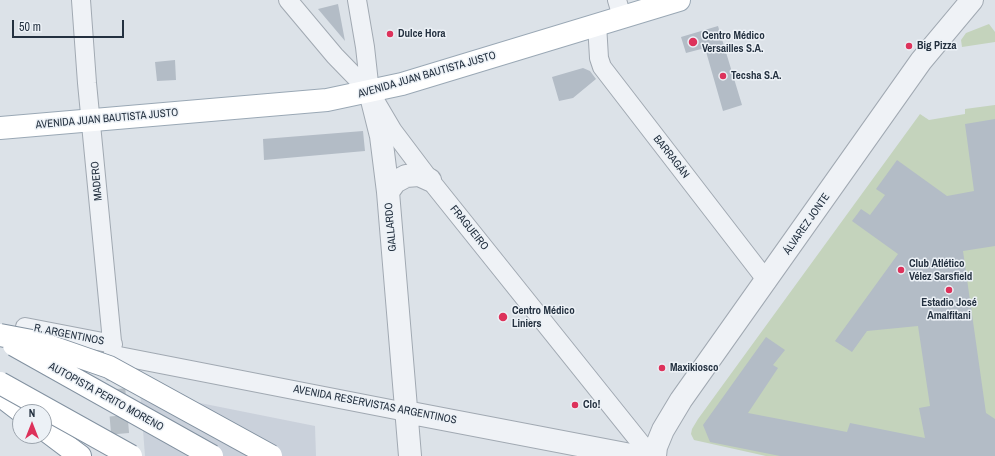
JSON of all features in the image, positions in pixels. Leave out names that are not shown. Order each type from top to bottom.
[{"type":"main road","name":"AVENIDA JUAN BAUTISTA JUSTO","points":[[0,128],[292,104],[370,92],[446,71],[597,24],[620,8],[679,0]]},
{"type":"main road","name":"AUTOPISTA PERITO MORENO","points":[[0,336],[212,456]]},
{"type":"main road","points":[[0,336],[37,342],[110,367],[271,456]]},
{"type":"main road","points":[[0,382],[131,456]]},
{"type":"main road","points":[[0,395],[12,404]]},
{"type":"main road","points":[[52,435],[80,456]]},
{"type":"street","name":"MADERO","points":[[81,0],[114,354]]},
{"type":"street","name":"FRAGUEIRO","points":[[288,0],[335,56],[370,92],[394,131],[430,180],[651,456]]},
{"type":"street","name":"GALLARDO","points":[[357,0],[366,47],[370,92],[381,136],[388,192],[410,456]]},
{"type":"street","name":"ÁLVAREZ JONTE","points":[[655,456],[656,447],[663,430],[674,411],[921,61],[972,0]]},
{"type":"street","name":"BARRAGÁN","points":[[597,24],[599,58],[602,67],[767,281]]},
{"type":"street","points":[[388,192],[395,182],[406,176],[419,176],[430,180]]},
{"type":"street","name":"R. ARGENTINOS","points":[[25,327],[114,354]]},
{"type":"street","name":"AVENIDA RESERVISTAS ARGENTINOS","points":[[114,354],[636,456]]},
{"type":"shaded area","points":[[140,391],[315,426],[316,456],[145,456]]},
{"type":"green space","points":[[989,24],[995,32],[995,42],[962,47],[961,40],[966,33]]},
{"type":"green space","name":"Club Atlético Vélez Sarsfield","points":[[995,105],[995,456],[766,456],[694,440],[691,434],[692,429],[698,419],[920,114],[929,120],[965,114],[965,109]]},
{"type":"building","points":[[338,4],[345,41],[318,9]]},
{"type":"building","name":"Tecsha S.A.","points":[[718,26],[742,105],[723,111],[705,48],[686,53],[681,37]]},
{"type":"building","points":[[175,60],[176,80],[157,81],[155,62]]},
{"type":"building","points":[[583,68],[590,71],[596,79],[573,98],[559,101],[552,77]]},
{"type":"building","points":[[995,119],[995,246],[963,251],[986,413],[995,419],[995,456],[780,456],[710,442],[703,425],[766,337],[785,350],[773,365],[778,368],[748,413],[847,432],[850,423],[925,438],[919,408],[930,406],[918,326],[867,331],[852,352],[835,341],[898,254],[852,221],[861,209],[870,215],[885,195],[876,189],[897,160],[947,196],[974,191],[965,124]]},
{"type":"building","points":[[363,131],[365,151],[264,160],[263,139]]},
{"type":"tunnel","points":[[114,362],[122,456]]},
{"type":"place","name":"Dulce Hora","points":[[390,34]]},
{"type":"place","name":"Centro Médico Versailles S.A.","points":[[693,42]]},
{"type":"place","name":"Big Pizza","points":[[909,46]]},
{"type":"place","name":"Tecsha S.A.","points":[[723,76]]},
{"type":"place","name":"Club Atlético Vélez Sarsfield","points":[[901,270]]},
{"type":"place","name":"Estadio José Amalfitani","points":[[949,290]]},
{"type":"place","name":"Centro Médico Liniers","points":[[503,317]]},
{"type":"place","name":"Maxikiosco","points":[[662,368]]},
{"type":"place","name":"Clo!","points":[[575,405]]}]
